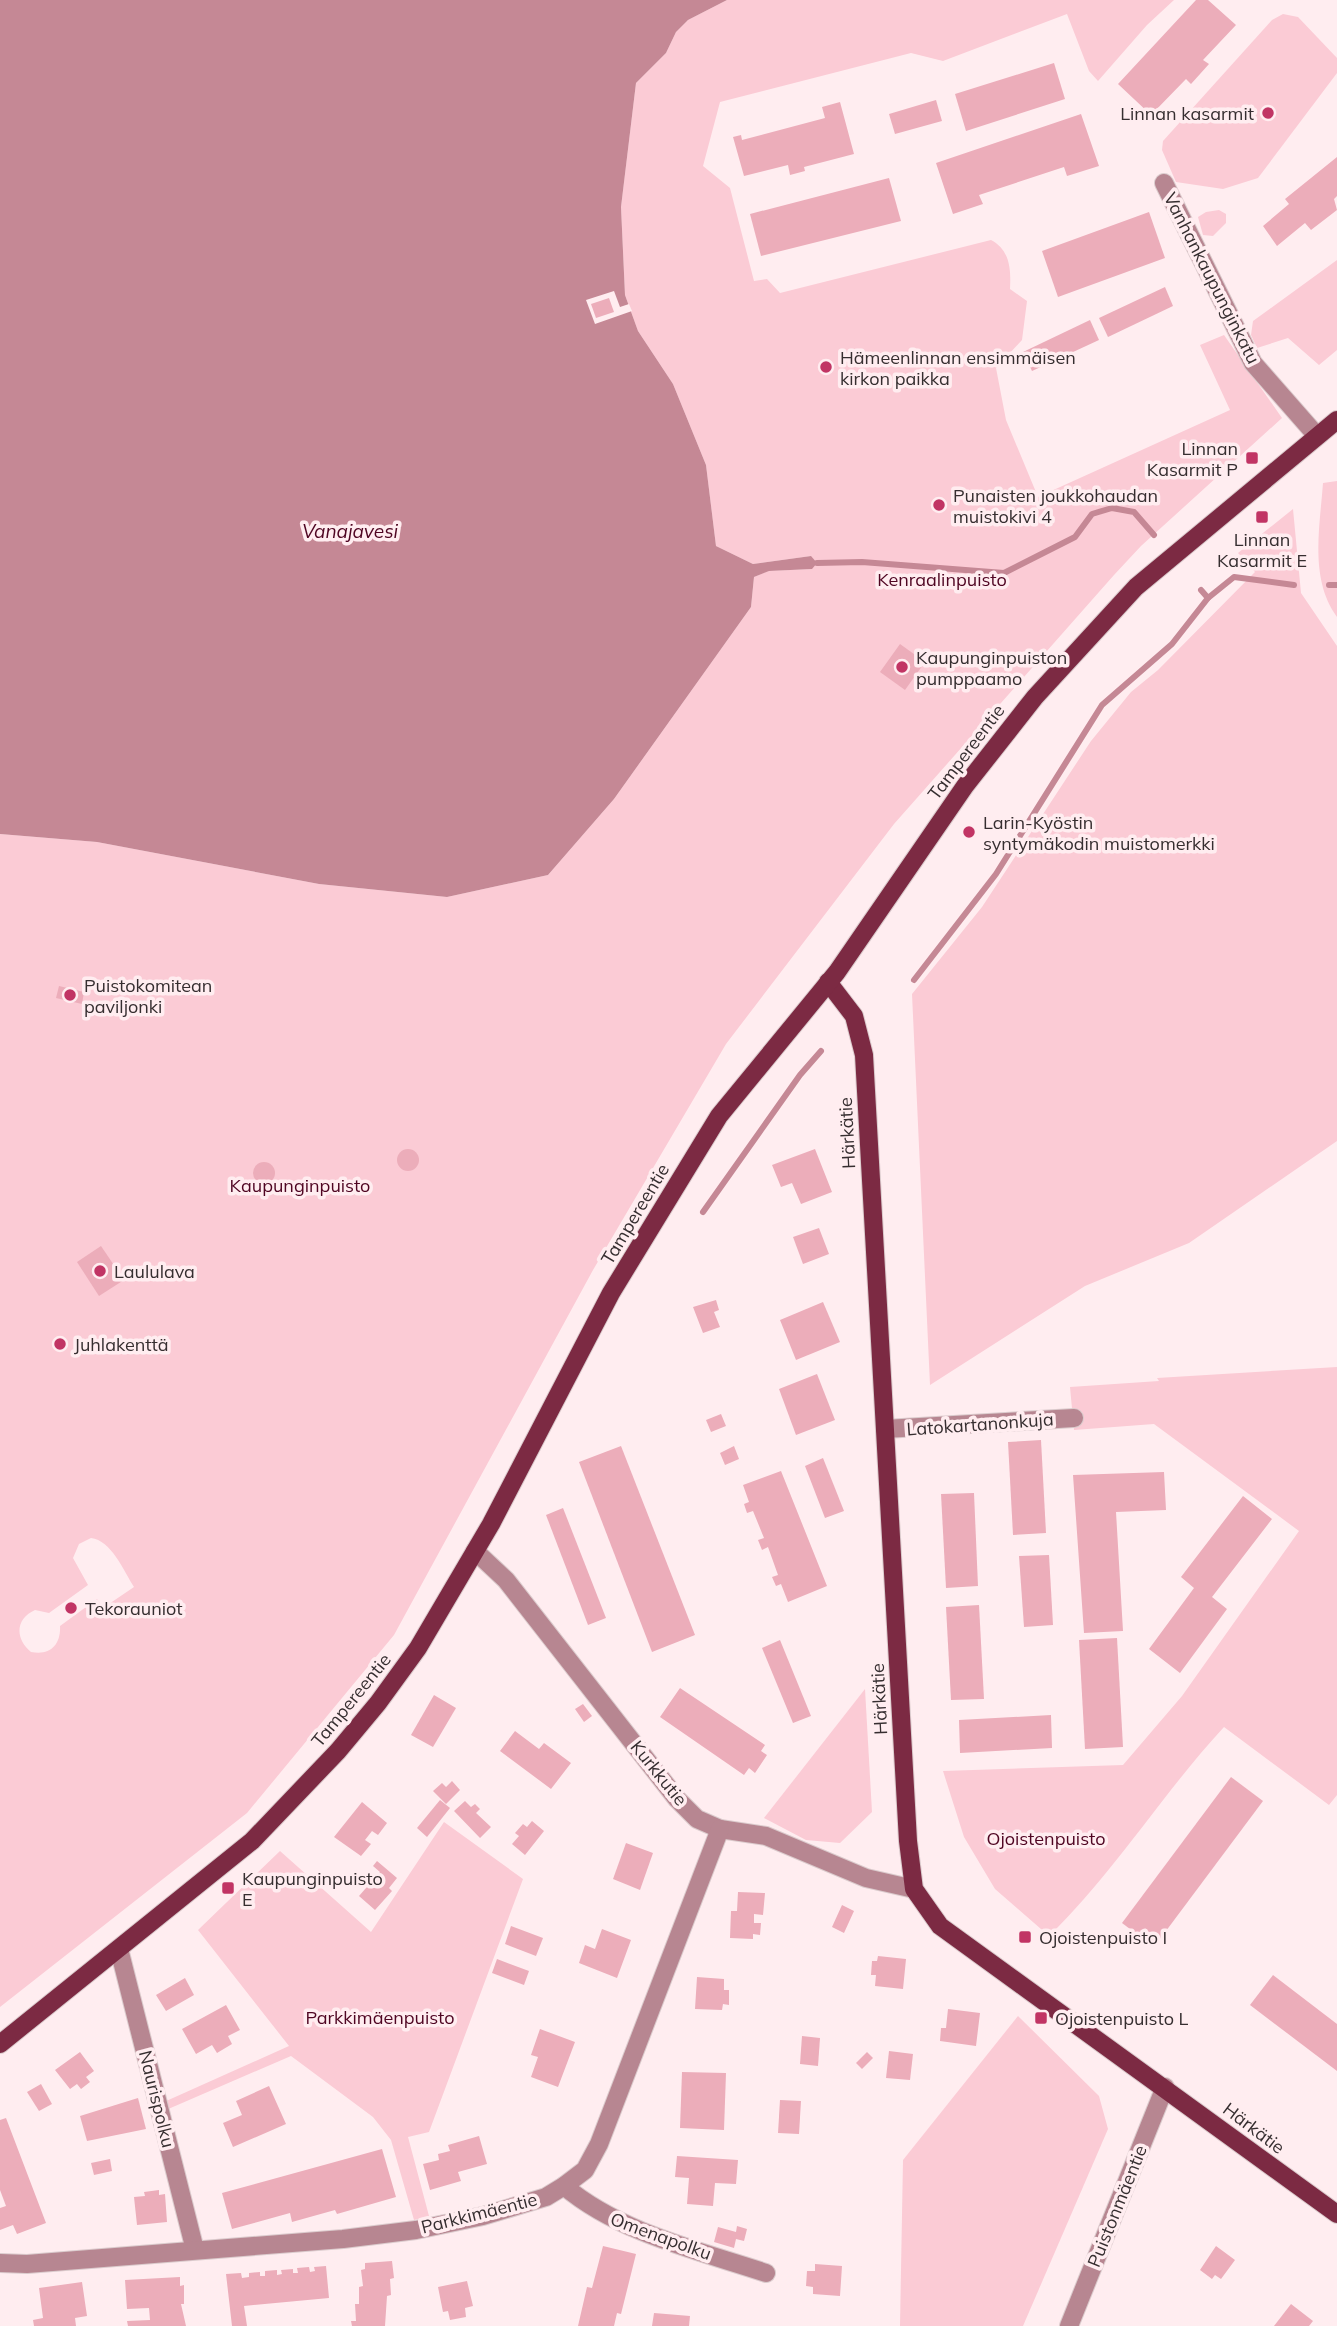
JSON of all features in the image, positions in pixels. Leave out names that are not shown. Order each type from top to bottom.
[{"type":"main road","name":"Tampereentie","points":[[0,2044],[252,1841],[338,1751],[418,1648],[475,1550],[611,1293],[719,1116],[828,982],[965,786],[1035,697],[1136,587],[1337,420]]},
{"type":"main road","name":"Härkätie","points":[[828,982],[855,1016],[864,1055],[909,1862],[914,1889],[940,1926],[1337,2214]]},
{"type":"street","name":"Vanhankaupunginkatu","points":[[1164,183],[1253,363],[1317,436]]},
{"type":"street","name":"Latokartanonkuja","points":[[885,1429],[1074,1418]]},
{"type":"street","name":"Kurkkutie","points":[[475,1550],[506,1580],[563,1649],[677,1799],[697,1819],[720,1829],[766,1836],[866,1878],[914,1889]]},
{"type":"street","name":"Parkkimäentie","points":[[0,2263],[27,2264],[415,2230],[483,2216],[546,2197],[585,2169],[599,2144],[720,1829]]},
{"type":"street","name":"Naurispolku","points":[[119,1949],[195,2250]]},
{"type":"street","name":"Puistonmäentie","points":[[1069,2326],[1165,2087]]},
{"type":"street","name":"Omenapolku","points":[[564,2186],[588,2206],[614,2220],[766,2273]]},
{"type":"green space","name":"Kaupunginpuisto","points":[[727,0],[1174,0],[1147,25],[1098,81],[1089,71],[1067,14],[943,61],[911,53],[720,102],[703,166],[730,188],[754,281],[767,279],[780,293],[991,240],[997,244],[1008,261],[1010,289],[1027,301],[1022,340],[996,368],[1006,420],[1038,497],[1230,410],[1200,345],[1224,335],[1282,418],[1141,546],[1114,575],[894,824],[726,1044],[593,1270],[394,1635],[247,1813],[0,2007],[0,834],[97,842],[319,884],[447,897],[548,875],[614,799],[751,607],[754,577],[768,571],[812,569],[811,556],[753,564],[716,546],[706,465],[673,384],[638,331],[625,295],[621,207],[636,83],[666,53],[676,32],[688,20]],"holes":[[[91,1538],[111,1550],[134,1587],[103,1608],[97,1599],[60,1626],[59,1639],[53,1648],[44,1652],[31,1652],[22,1641],[21,1624],[28,1614],[35,1610],[49,1613],[88,1585],[73,1558],[79,1544]]]},
{"type":"green space","points":[[1283,14],[1298,17],[1337,58],[1337,73],[1258,178],[1223,189],[1176,182],[1162,150],[1163,141],[1272,20]]},
{"type":"green space","points":[[1219,210],[1226,214],[1226,223],[1213,236],[1203,235],[1198,217],[1206,212]]},
{"type":"green space","points":[[1337,260],[1337,350],[1319,365],[1288,338],[1257,348],[1251,335],[1253,321]]},
{"type":"green space","points":[[1337,481],[1337,617],[1323,586],[1318,552],[1323,483]]},
{"type":"green space","points":[[1293,509],[1301,593],[1337,646],[1337,1141],[1189,1243],[1085,1286],[930,1385],[912,994],[982,907],[1091,741],[1131,692],[1158,670],[1255,572],[1238,553]]},
{"type":"green space","name":"Ojoistenpuisto","points":[[1337,1367],[1337,1795],[1329,1805],[1224,1727],[1117,1860],[1049,1936],[995,1889],[964,1837],[943,1771],[1123,1765],[1182,1696],[1299,1531],[1154,1424],[1074,1430],[1070,1387],[1159,1381],[1157,1378]]},
{"type":"green space","points":[[865,1689],[872,1812],[840,1843],[806,1840],[764,1818]]},
{"type":"green space","name":"Parkkimäenpuisto","points":[[444,1822],[523,1879],[429,2132],[408,2137],[429,2216],[414,2220],[391,2140],[373,2117],[291,2056],[166,2110],[164,2102],[289,2046],[198,1930],[280,1851],[371,1932]]},
{"type":"green space","points":[[1018,2016],[1099,2096],[1108,2129],[1023,2326],[900,2326],[903,2160]]},
{"type":"water","name":"Vanajavesi","points":[[0,0],[727,0],[688,20],[676,32],[666,53],[636,83],[621,207],[625,295],[638,331],[673,384],[706,465],[716,546],[753,564],[811,556],[817,563],[812,569],[769,571],[754,577],[751,607],[614,799],[548,875],[447,897],[319,884],[97,842],[0,834]]},
{"type":"pier","points":[[614,291],[620,307],[629,304],[632,311],[595,324],[586,300]]},
{"type":"building","points":[[1196,0],[1208,0],[1236,25],[1203,60],[1209,64],[1191,84],[1186,79],[1151,115],[1118,84]]},
{"type":"building","points":[[1054,63],[1065,99],[966,131],[955,94]]},
{"type":"building","points":[[936,100],[942,121],[895,134],[889,114]]},
{"type":"building","points":[[840,102],[854,154],[804,167],[805,171],[790,175],[788,165],[744,176],[733,137],[741,135],[742,140],[825,118],[822,107]]},
{"type":"building","points":[[1081,114],[1099,166],[1067,176],[1064,167],[979,195],[983,204],[953,214],[936,163]]},
{"type":"building","points":[[1337,157],[1337,196],[1334,199],[1337,210],[1311,230],[1305,223],[1277,246],[1263,226],[1289,204],[1285,199]]},
{"type":"building","points":[[889,178],[901,221],[761,256],[750,214]]},
{"type":"building","points":[[1149,212],[1165,258],[1058,297],[1042,251]]},
{"type":"building","points":[[1165,287],[1173,306],[1108,337],[1099,318]]},
{"type":"building","points":[[609,298],[614,312],[596,318],[591,304]]},
{"type":"building","points":[[1090,320],[1099,340],[1032,371],[1023,352]]},
{"type":"building","name":"Kaupunginpuiston pumppaamo","points":[[900,644],[925,662],[905,690],[880,672]]},
{"type":"building","name":"Puistokomitean paviljonki","points":[[59,986],[84,992],[82,1004],[56,998]]},
{"type":"building","points":[[404,1149],[412,1149],[419,1156],[419,1164],[412,1171],[404,1171],[397,1164],[397,1156]]},
{"type":"building","points":[[815,1149],[832,1192],[801,1204],[792,1183],[781,1187],[772,1165]]},
{"type":"building","points":[[264,1162],[272,1165],[275,1173],[272,1181],[264,1184],[256,1181],[253,1173],[256,1165]]},
{"type":"building","points":[[819,1228],[829,1254],[803,1264],[793,1237]]},
{"type":"building","name":"Laululava","points":[[101,1246],[124,1280],[99,1296],[77,1262]]},
{"type":"building","points":[[716,1300],[719,1310],[714,1312],[720,1327],[703,1333],[693,1307]]},
{"type":"building","points":[[823,1302],[840,1342],[796,1360],[780,1320]]},
{"type":"building","points":[[817,1374],[835,1420],[796,1435],[779,1389]]},
{"type":"building","points":[[721,1414],[726,1426],[711,1432],[706,1420]]},
{"type":"building","points":[[1041,1440],[1046,1533],[1013,1535],[1008,1442]]},
{"type":"building","points":[[621,1446],[695,1635],[652,1652],[579,1462]]},
{"type":"building","points":[[734,1446],[739,1459],[725,1465],[720,1453]]},
{"type":"building","points":[[823,1458],[844,1511],[825,1518],[805,1466]]},
{"type":"building","points":[[781,1471],[827,1586],[788,1602],[781,1584],[776,1586],[772,1577],[778,1575],[768,1547],[762,1550],[758,1540],[764,1538],[753,1511],[747,1513],[744,1504],[749,1502],[743,1485]]},
{"type":"building","points":[[1164,1472],[1166,1510],[1116,1512],[1123,1631],[1084,1633],[1073,1475]]},
{"type":"building","points":[[974,1493],[978,1586],[946,1588],[941,1494]]},
{"type":"building","points":[[1243,1496],[1272,1519],[1212,1597],[1227,1609],[1180,1673],[1149,1649],[1194,1588],[1181,1577]]},
{"type":"building","points":[[563,1508],[606,1618],[588,1625],[546,1515]]},
{"type":"building","points":[[1049,1555],[1053,1625],[1024,1627],[1019,1556]]},
{"type":"building","points":[[979,1605],[984,1699],[951,1700],[946,1607]]},
{"type":"building","points":[[1117,1638],[1123,1747],[1085,1749],[1079,1640]]},
{"type":"building","points":[[780,1640],[811,1716],[793,1723],[762,1648]]},
{"type":"building","points":[[680,1688],[765,1745],[761,1751],[767,1755],[755,1773],[749,1768],[744,1775],[660,1717]]},
{"type":"building","points":[[434,1695],[456,1708],[433,1747],[411,1735]]},
{"type":"building","points":[[583,1704],[592,1716],[584,1722],[575,1709]]},
{"type":"building","points":[[1051,1715],[1052,1748],[960,1753],[959,1720]]},
{"type":"building","points":[[515,1731],[539,1749],[544,1743],[571,1763],[551,1789],[500,1751]]},
{"type":"building","points":[[1231,1777],[1263,1801],[1154,1947],[1122,1923]]},
{"type":"building","points":[[452,1781],[460,1790],[446,1804],[433,1791],[442,1783],[446,1787]]},
{"type":"building","points":[[440,1800],[450,1808],[427,1837],[417,1828]]},
{"type":"building","points":[[465,1801],[471,1807],[475,1804],[480,1809],[476,1813],[491,1827],[480,1838],[454,1811]]},
{"type":"building","points":[[362,1802],[387,1823],[378,1835],[372,1831],[365,1840],[371,1844],[361,1856],[334,1837]]},
{"type":"building","points":[[532,1821],[544,1831],[525,1855],[512,1844],[519,1836],[515,1833],[523,1824],[527,1827]]},
{"type":"building","points":[[626,1843],[653,1853],[640,1890],[613,1879]]},
{"type":"building","points":[[377,1861],[397,1878],[389,1888],[392,1891],[375,1910],[359,1896],[380,1872],[373,1866]]},
{"type":"building","points":[[738,1892],[765,1893],[763,1915],[754,1914],[754,1923],[761,1923],[760,1935],[753,1934],[753,1939],[730,1938],[731,1911],[737,1911]]},
{"type":"building","points":[[842,1905],[854,1911],[844,1933],[832,1927]]},
{"type":"building","points":[[511,1926],[543,1938],[536,1956],[505,1944]]},
{"type":"building","points":[[602,1929],[631,1940],[617,1978],[579,1963],[585,1945],[595,1949]]},
{"type":"building","points":[[878,1956],[906,1959],[903,1989],[875,1986],[876,1975],[871,1975],[872,1961],[877,1961]]},
{"type":"building","points":[[497,1959],[529,1971],[524,1985],[492,1973]]},
{"type":"building","points":[[1273,1975],[1337,2024],[1337,2071],[1250,2005]]},
{"type":"building","points":[[697,1977],[724,1979],[724,1990],[729,1990],[729,2005],[723,2004],[722,2010],[695,2009]]},
{"type":"building","points":[[185,1978],[194,1995],[166,2011],[156,1995]]},
{"type":"building","points":[[226,2005],[240,2030],[228,2036],[232,2044],[217,2053],[212,2045],[196,2054],[182,2029]]},
{"type":"building","points":[[948,2009],[980,2013],[976,2046],[940,2041],[941,2028],[946,2028]]},
{"type":"building","points":[[540,2029],[575,2042],[558,2087],[531,2077],[538,2057],[531,2055]]},
{"type":"building","points":[[802,2036],[820,2038],[818,2066],[800,2064]]},
{"type":"building","points":[[889,2051],[913,2054],[910,2080],[886,2078]]},
{"type":"building","points":[[80,2052],[94,2071],[86,2077],[90,2082],[81,2089],[77,2084],[70,2089],[55,2070]]},
{"type":"building","points":[[867,2052],[873,2058],[862,2069],[856,2063]]},
{"type":"building","points":[[682,2072],[726,2073],[724,2130],[680,2128]]},
{"type":"building","points":[[41,2084],[52,2104],[39,2111],[27,2092]]},
{"type":"building","points":[[269,2086],[286,2124],[233,2147],[223,2123],[242,2115],[236,2101]]},
{"type":"building","points":[[138,2098],[146,2129],[87,2141],[80,2116]]},
{"type":"building","points":[[780,2100],[801,2101],[799,2134],[778,2133]]},
{"type":"building","points":[[6,2118],[46,2223],[17,2234],[13,2225],[0,2230],[0,2208],[6,2206],[0,2190],[0,2120]]},
{"type":"building","points":[[479,2136],[487,2164],[458,2172],[461,2181],[430,2190],[423,2164],[439,2160],[438,2154],[450,2151],[448,2145]]},
{"type":"building","points":[[382,2149],[396,2197],[337,2214],[335,2210],[292,2222],[290,2213],[232,2229],[222,2193]]},
{"type":"building","points":[[677,2156],[738,2160],[736,2184],[715,2183],[713,2206],[687,2204],[689,2178],[675,2177]]},
{"type":"building","points":[[110,2159],[112,2171],[94,2175],[91,2163]]},
{"type":"building","points":[[159,2190],[159,2195],[165,2194],[167,2222],[137,2225],[134,2197],[145,2196],[144,2192]]},
{"type":"building","points":[[737,2226],[747,2229],[744,2241],[736,2239],[734,2248],[714,2242],[718,2227],[736,2232]]},
{"type":"building","points":[[603,2246],[636,2254],[621,2314],[617,2313],[614,2326],[578,2326],[587,2287],[592,2288]]},
{"type":"building","points":[[1216,2246],[1235,2260],[1221,2279],[1215,2275],[1212,2279],[1200,2270]]},
{"type":"building","points":[[392,2261],[394,2278],[390,2279],[391,2295],[387,2296],[385,2326],[352,2326],[351,2321],[356,2321],[355,2304],[359,2304],[359,2287],[363,2286],[361,2270],[365,2269],[365,2263]]},
{"type":"building","points":[[815,2264],[842,2266],[840,2296],[813,2294],[813,2287],[806,2286],[807,2271],[815,2271]]},
{"type":"building","points":[[326,2266],[329,2298],[244,2306],[247,2326],[232,2326],[226,2274],[241,2273],[242,2278],[249,2277],[249,2273],[260,2272],[260,2276],[265,2276],[265,2271],[277,2270],[277,2275],[282,2274],[281,2270],[293,2269],[293,2273],[298,2273],[297,2268],[309,2267],[310,2272],[315,2271],[314,2267]]},
{"type":"building","points":[[180,2277],[180,2286],[184,2285],[184,2304],[181,2304],[186,2326],[128,2326],[127,2321],[150,2320],[149,2308],[127,2309],[125,2280]]},
{"type":"building","points":[[467,2281],[473,2306],[465,2308],[466,2317],[450,2320],[448,2311],[443,2312],[438,2287]]},
{"type":"building","points":[[82,2282],[87,2316],[75,2318],[76,2326],[34,2326],[33,2320],[43,2318],[39,2288]]},
{"type":"building","points":[[1291,2304],[1313,2321],[1309,2326],[1274,2326]]},
{"type":"building","points":[[654,2313],[690,2316],[689,2326],[652,2326]]},
{"type":"waterway","points":[[817,563],[862,562],[1004,573],[1075,537],[1092,514],[1112,508],[1134,512],[1154,535]]},
{"type":"waterway","points":[[1201,590],[1208,598],[1234,577],[1294,585]]},
{"type":"waterway","points":[[1329,585],[1337,585]]},
{"type":"waterway","points":[[914,980],[996,874],[1102,705],[1172,644],[1208,598]]},
{"type":"waterway","points":[[703,1212],[800,1075],[821,1051]]},
{"type":"place","name":"Linnan kasarmit","points":[[1268,113]]},
{"type":"place","name":"Hämeenlinnan ensimmäisen kirkon paikka","points":[[826,367]]},
{"type":"place","name":"Linnan Kasarmit P","points":[[1252,458]]},
{"type":"place","name":"Punaisten joukkohaudan muistokivi 4","points":[[939,505]]},
{"type":"place","name":"Linnan Kasarmit E","points":[[1262,517]]},
{"type":"place","name":"Kaupunginpuiston pumppaamo","points":[[902,667]]},
{"type":"place","name":"Larin-Kyöstin syntymäkodin muistomerkki","points":[[969,832]]},
{"type":"place","name":"Puistokomitean paviljonki","points":[[70,995]]},
{"type":"place","name":"Laululava","points":[[100,1271]]},
{"type":"place","name":"Juhlakenttä","points":[[60,1344]]},
{"type":"place","name":"Tekorauniot","points":[[71,1608]]},
{"type":"place","name":"Kaupunginpuisto E","points":[[228,1888]]},
{"type":"place","name":"Ojoistenpuisto I","points":[[1025,1937]]},
{"type":"place","name":"Ojoistenpuisto L","points":[[1041,2018]]},
{"type":"park label","name":"Kenraalinpuisto","points":[[942,579]]}]
